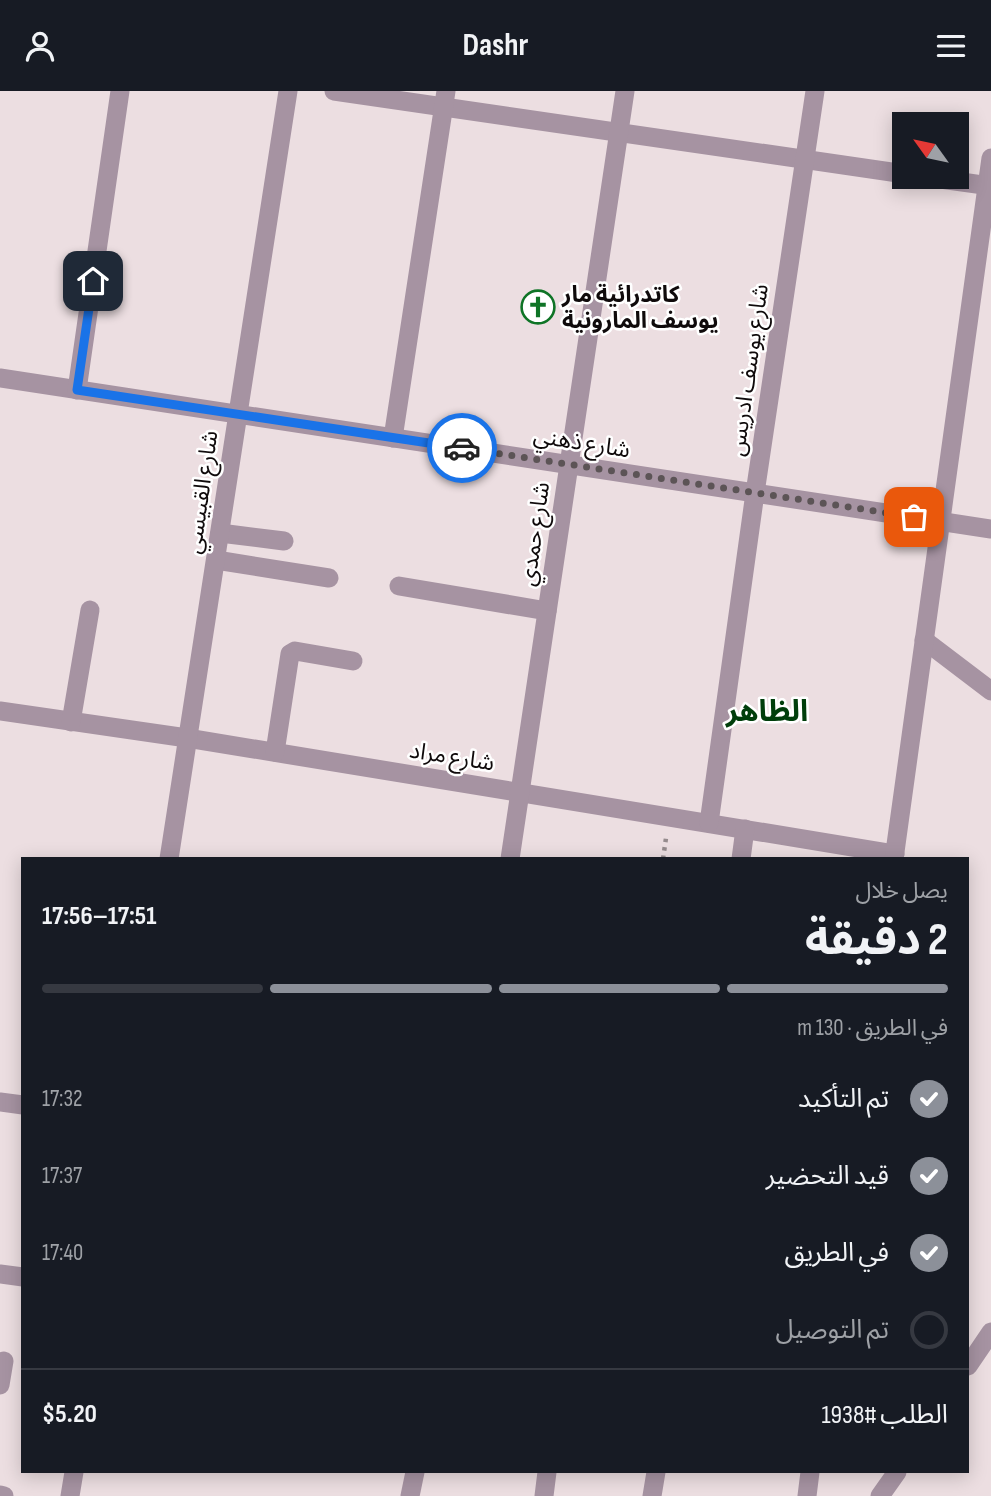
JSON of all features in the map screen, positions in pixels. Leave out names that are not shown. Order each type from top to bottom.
[{"type":"street","points":[[77,390],[120,91]]},
{"type":"street","name":"شارع القبيسي","points":[[169,857],[288,91]]},
{"type":"street","points":[[334,91],[445,99],[619,134],[892,172]]},
{"type":"street","name":"شارع حمدي","points":[[510,857],[625,91]]},
{"type":"street","name":"شارع يوسف ادريس","points":[[709,823],[815,91]]},
{"type":"street","points":[[393,438],[445,99]]},
{"type":"street","points":[[895,856],[991,158]]},
{"type":"street","points":[[970,183],[989,186]]},
{"type":"street","name":"شارع ذهني","points":[[0,378],[991,529]]},
{"type":"street","points":[[220,533],[284,541]]},
{"type":"street","points":[[216,560],[328,578]]},
{"type":"street","points":[[399,586],[547,611]]},
{"type":"street","points":[[71,722],[90,610]]},
{"type":"street","points":[[924,641],[991,691]]},
{"type":"street","points":[[275,752],[290,654],[295,651],[353,661]]},
{"type":"street","name":"شارع مراد","points":[[0,711],[187,737],[895,856]]},
{"type":"street","points":[[741,857],[745,829]]},
{"type":"street","points":[[0,1102],[21,1105]]},
{"type":"street","points":[[0,1274],[21,1277]]},
{"type":"street","points":[[969,1365],[991,1332]]},
{"type":"street","points":[[0,1385],[4,1361]]},
{"type":"street","points":[[70,1496],[74,1473]]},
{"type":"street","points":[[410,1496],[415,1473]]},
{"type":"street","points":[[544,1496],[547,1473]]},
{"type":"street","points":[[652,1496],[656,1473]]},
{"type":"street","points":[[807,1496],[810,1473]]},
{"type":"street","points":[[880,1496],[896,1473]]},
{"type":"way so far","points":[[462,448],[914,517]]},
{"type":"place","name":"كاتدرائية مار يوسف المارونية","points":[[538,307]]},
{"type":"district","name":"الظاهر","points":[[767,711]]},
{"type":"route","points":[[93,281],[77,390],[462,448]]}]
